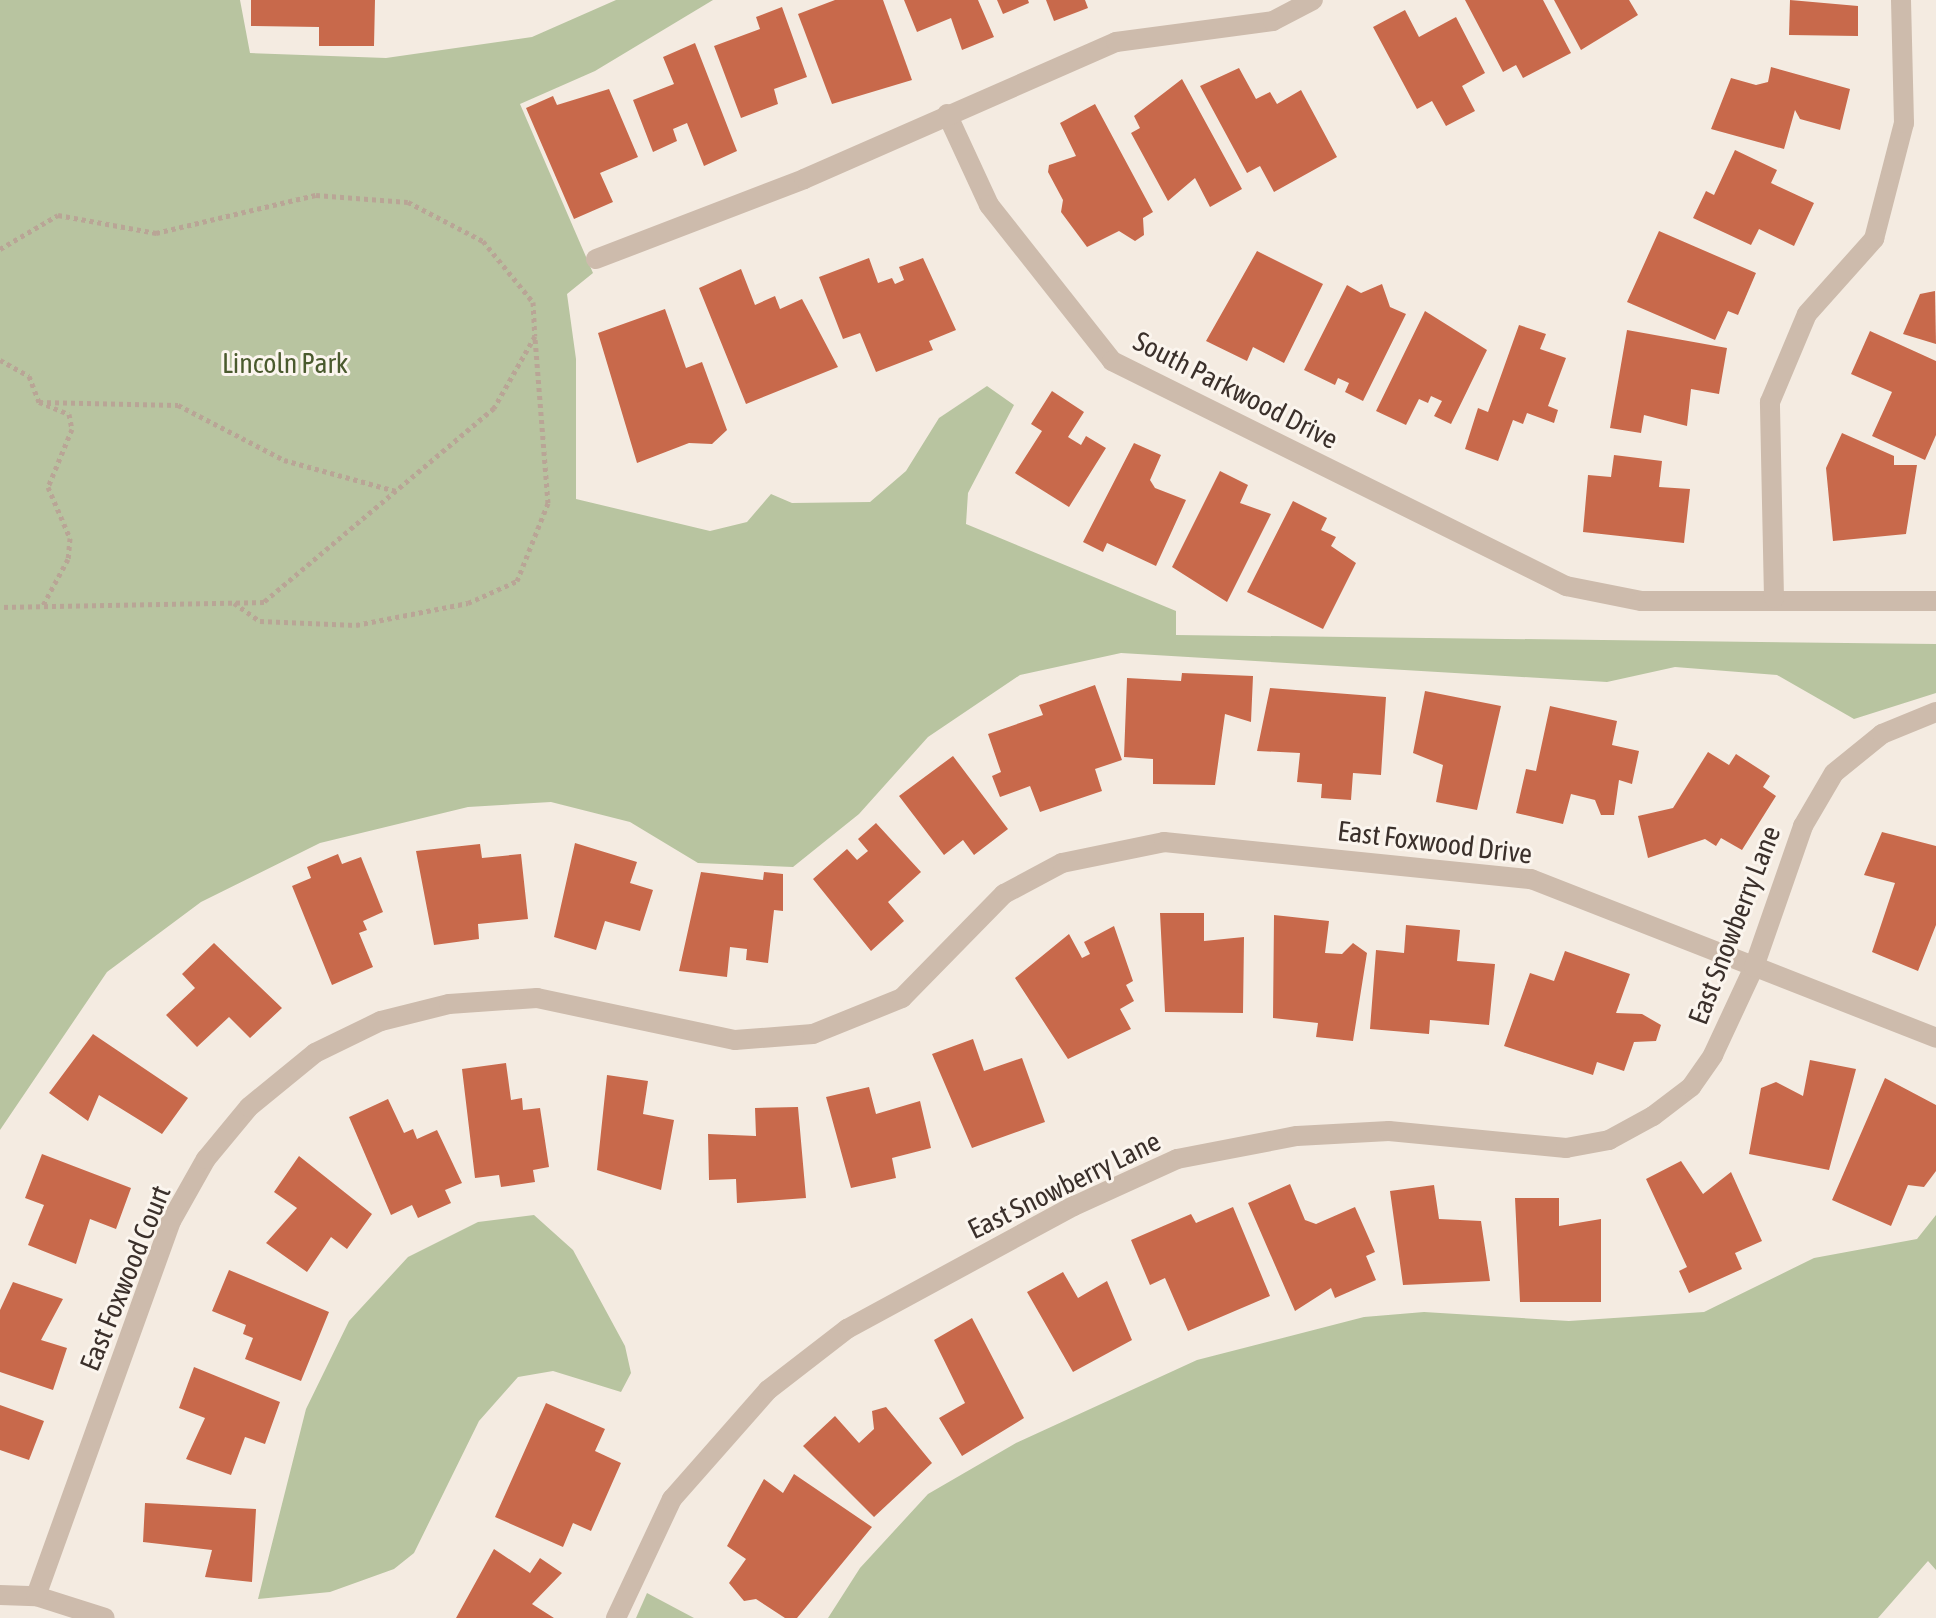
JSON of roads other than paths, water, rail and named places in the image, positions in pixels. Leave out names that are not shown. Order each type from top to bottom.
[{"type":"street","points":[[596,259],[1116,42],[1273,21],[1313,0]]},
{"type":"street","points":[[1774,598],[1770,402],[1807,314],[1874,239],[1904,123],[1901,0]]},
{"type":"street","name":"South Parkwood Drive","points":[[947,114],[989,205],[1112,361],[1566,586],[1641,601],[1774,598],[1936,601]]},
{"type":"street","name":"East Snowberry Lane","points":[[616,1618],[672,1499],[707,1452],[768,1390],[847,1329],[1074,1206],[1177,1159],[1297,1136],[1389,1131],[1522,1148],[1609,1140],[1691,1087],[1754,967],[1772,900],[1834,773],[1882,734],[1936,712]]},
{"type":"street","name":"East Foxwood Drive","points":[[1004,894],[1062,863],[1164,842],[1479,871],[1531,879],[1936,1038]]},
{"type":"street","name":"East Foxwood Court","points":[[36,1596],[171,1221],[206,1159],[249,1107],[315,1053],[381,1021],[449,1004],[537,998],[735,1040],[813,1034],[902,998],[1004,894]]},
{"type":"street","points":[[0,1595],[36,1596],[105,1618]]},
{"type":"park label","name":"Lincoln Park","points":[[285,363]]}]
